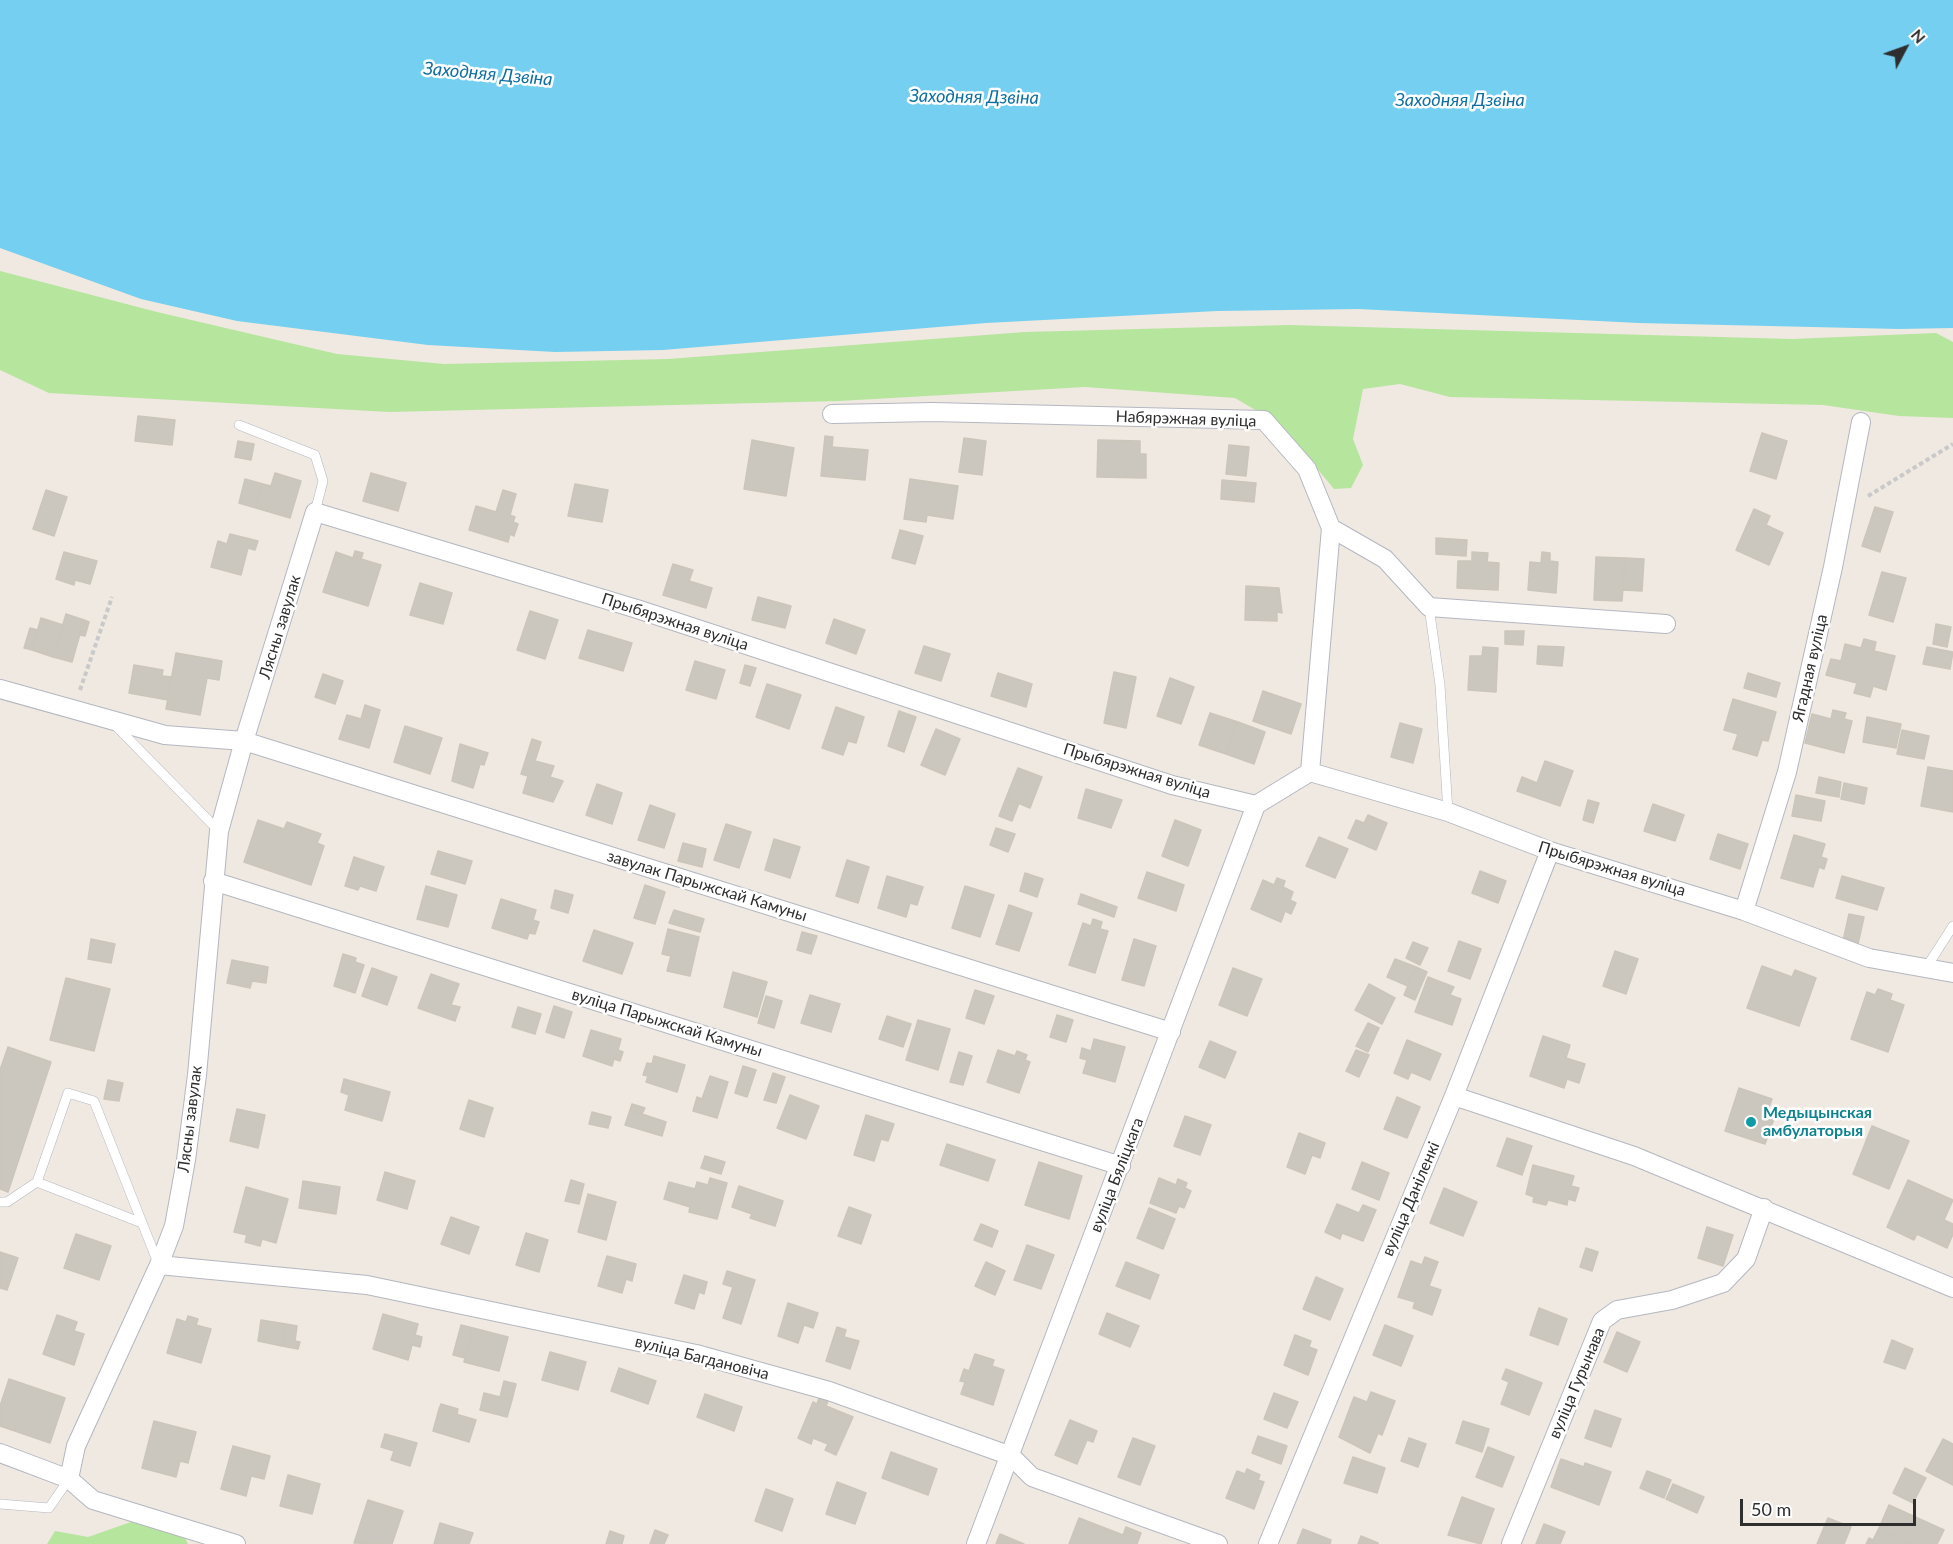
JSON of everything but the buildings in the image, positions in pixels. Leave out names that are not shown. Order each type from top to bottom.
[{"type":"street","name":"Набярэжная вуліца","points":[[832,414],[933,412],[1264,420],[1306,469],[1331,528]]},
{"type":"street","name":"Ягадная вуліца","points":[[1744,911],[1788,772],[1861,422]]},
{"type":"street","name":"Лясны завулак","points":[[69,1479],[76,1446],[159,1266],[174,1226],[186,1161],[197,1076],[219,831],[244,741],[315,512]]},
{"type":"street","name":"Прыбярэжная вуліца","points":[[315,512],[637,609],[1172,785],[1256,805]]},
{"type":"street","points":[[1256,805],[1310,772],[1331,528],[1385,559],[1430,606],[1666,624]]},
{"type":"street","points":[[0,689],[165,735],[244,741]]},
{"type":"street","name":"завулак Парыжскай Камуны","points":[[244,741],[1171,1032]]},
{"type":"street","name":"Прыбярэжная вуліца","points":[[1310,772],[1448,812],[1550,851],[1744,911],[1869,958],[1953,973]]},
{"type":"street","name":"вуліца Бяліцкага","points":[[976,1544],[1256,805]]},
{"type":"street","name":"вуліца Даніленкі","points":[[1268,1544],[1454,1096],[1550,851]]},
{"type":"street","name":"вуліца Парыжскай Камуны","points":[[213,881],[1121,1166]]},
{"type":"street","points":[[1454,1096],[1634,1155],[1953,1288]]},
{"type":"street","name":"вуліца Гурынава","points":[[1510,1544],[1602,1321],[1617,1310],[1672,1300],[1723,1283],[1746,1259],[1764,1208]]},
{"type":"street","name":"вуліца Багдановіча","points":[[159,1266],[367,1285],[696,1354],[829,1391],[1011,1456],[1032,1477],[1218,1544]]},
{"type":"street","points":[[0,1453],[69,1479],[93,1500],[236,1544]]},
{"type":"lane","points":[[239,425],[315,455],[323,482],[315,512]]},
{"type":"lane","points":[[1430,606],[1440,685],[1448,812]]},
{"type":"lane","points":[[110,720],[219,831]]},
{"type":"lane","points":[[1926,968],[1953,926]]},
{"type":"lane","points":[[0,1202],[7,1202],[37,1182],[68,1093],[94,1101],[159,1266]]},
{"type":"lane","points":[[37,1182],[142,1223]]},
{"type":"lane","points":[[0,1504],[49,1509],[69,1479]]},
{"type":"path","points":[[1844,510],[1953,444]]},
{"type":"path","points":[[74,711],[112,597]]},
{"type":"green space","points":[[0,271],[157,312],[337,354],[444,364],[668,359],[1025,332],[1289,325],[1792,339],[1936,333],[1953,342],[1953,418],[1899,416],[1823,405],[1450,397],[1400,384],[1363,389],[1353,439],[1363,465],[1351,488],[1334,489],[1281,425],[1235,398],[1085,387],[839,401],[389,412],[49,393],[0,370]]},
{"type":"green space","points":[[131,1522],[181,1530],[188,1544],[47,1544],[55,1531],[88,1537]]},
{"type":"water","name":"Заходняя Дзвіна","points":[[0,0],[1953,0],[1953,328],[1899,329],[1639,323],[1358,309],[1217,311],[986,323],[663,350],[555,352],[428,345],[237,321],[141,299],[0,248]]},
{"type":"place","name":"Медыцынская амбулаторыя","points":[[1751,1122]]}]
